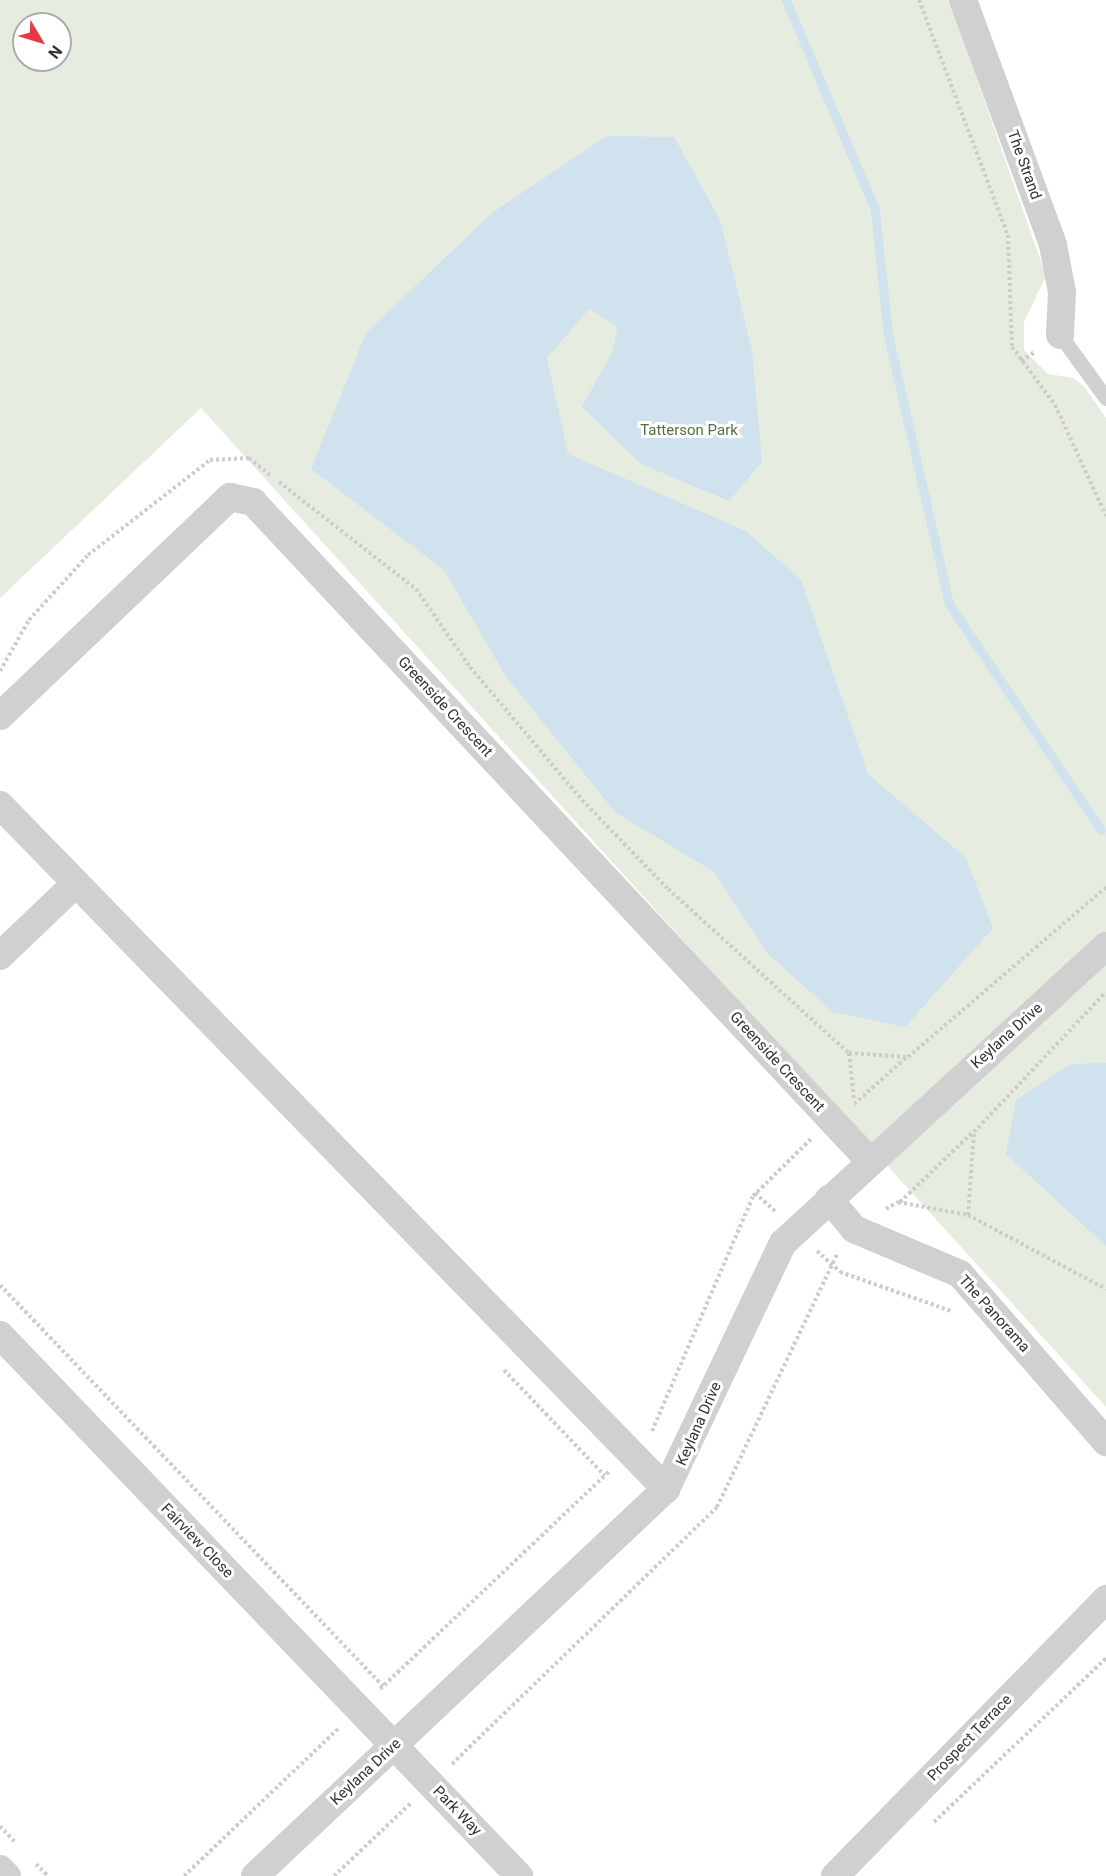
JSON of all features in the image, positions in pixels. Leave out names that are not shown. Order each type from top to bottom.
[{"type":"street","name":"The Strand","points":[[963,0],[1053,245],[1062,292],[1060,335]]},
{"type":"street","name":"Greenside Crescent","points":[[0,716],[230,497],[254,502],[870,1161]]},
{"type":"street","points":[[0,805],[666,1489]]},
{"type":"street","points":[[0,956],[76,883]]},
{"type":"street","name":"Keylana Drive","points":[[255,1876],[666,1489],[691,1445],[774,1255],[795,1230],[1106,946]]},
{"type":"street","name":"The Panorama","points":[[829,1199],[854,1229],[960,1275],[1106,1442]]},
{"type":"street","name":"Fairview Close","points":[[0,1335],[394,1746]]},
{"type":"street","name":"Prospect Terrace","points":[[835,1876],[1106,1599]]},
{"type":"street","name":"Park Way","points":[[394,1746],[519,1876]]},
{"type":"street","points":[[0,1869],[7,1876]]},
{"type":"lane","points":[[1060,335],[1106,398]]},
{"type":"path","points":[[919,0],[1008,235],[1012,347],[1055,405],[1106,516]]},
{"type":"path","points":[[0,671],[29,620],[88,555],[210,460],[249,458],[416,589],[470,666],[582,800],[668,890],[849,1053],[908,1057]]},
{"type":"path","points":[[184,1876],[654,1429],[755,1193],[835,1124],[854,1104],[1106,887]]},
{"type":"path","points":[[854,1229],[900,1202],[975,1131],[1106,992]]},
{"type":"path","points":[[849,1053],[854,1104]]},
{"type":"path","points":[[968,1215],[975,1131]]},
{"type":"path","points":[[755,1193],[840,1272],[954,1313]]},
{"type":"path","points":[[900,1202],[968,1215],[1106,1289]]},
{"type":"path","points":[[0,1285],[383,1686]]},
{"type":"path","points":[[928,1828],[1106,1658]]},
{"type":"green space","name":"Tatterson Park","points":[[0,0],[949,0],[1046,276],[1024,322],[1024,350],[1048,374],[1074,378],[1085,388],[1106,418],[1106,1407],[201,408],[0,598]]},
{"type":"water","points":[[607,136],[674,137],[720,220],[752,350],[762,462],[729,501],[641,464],[582,407],[613,350],[618,327],[589,309],[547,358],[568,454],[746,531],[801,580],[868,774],[966,858],[993,928],[905,1027],[833,1012],[767,953],[714,872],[615,812],[505,675],[444,570],[311,469],[366,333],[492,213]]},
{"type":"water","points":[[1106,1063],[1106,1246],[1006,1154],[1016,1100],[1071,1064]]},
{"type":"waterway","points":[[786,0],[875,210],[888,335],[949,604],[1101,830]]}]
